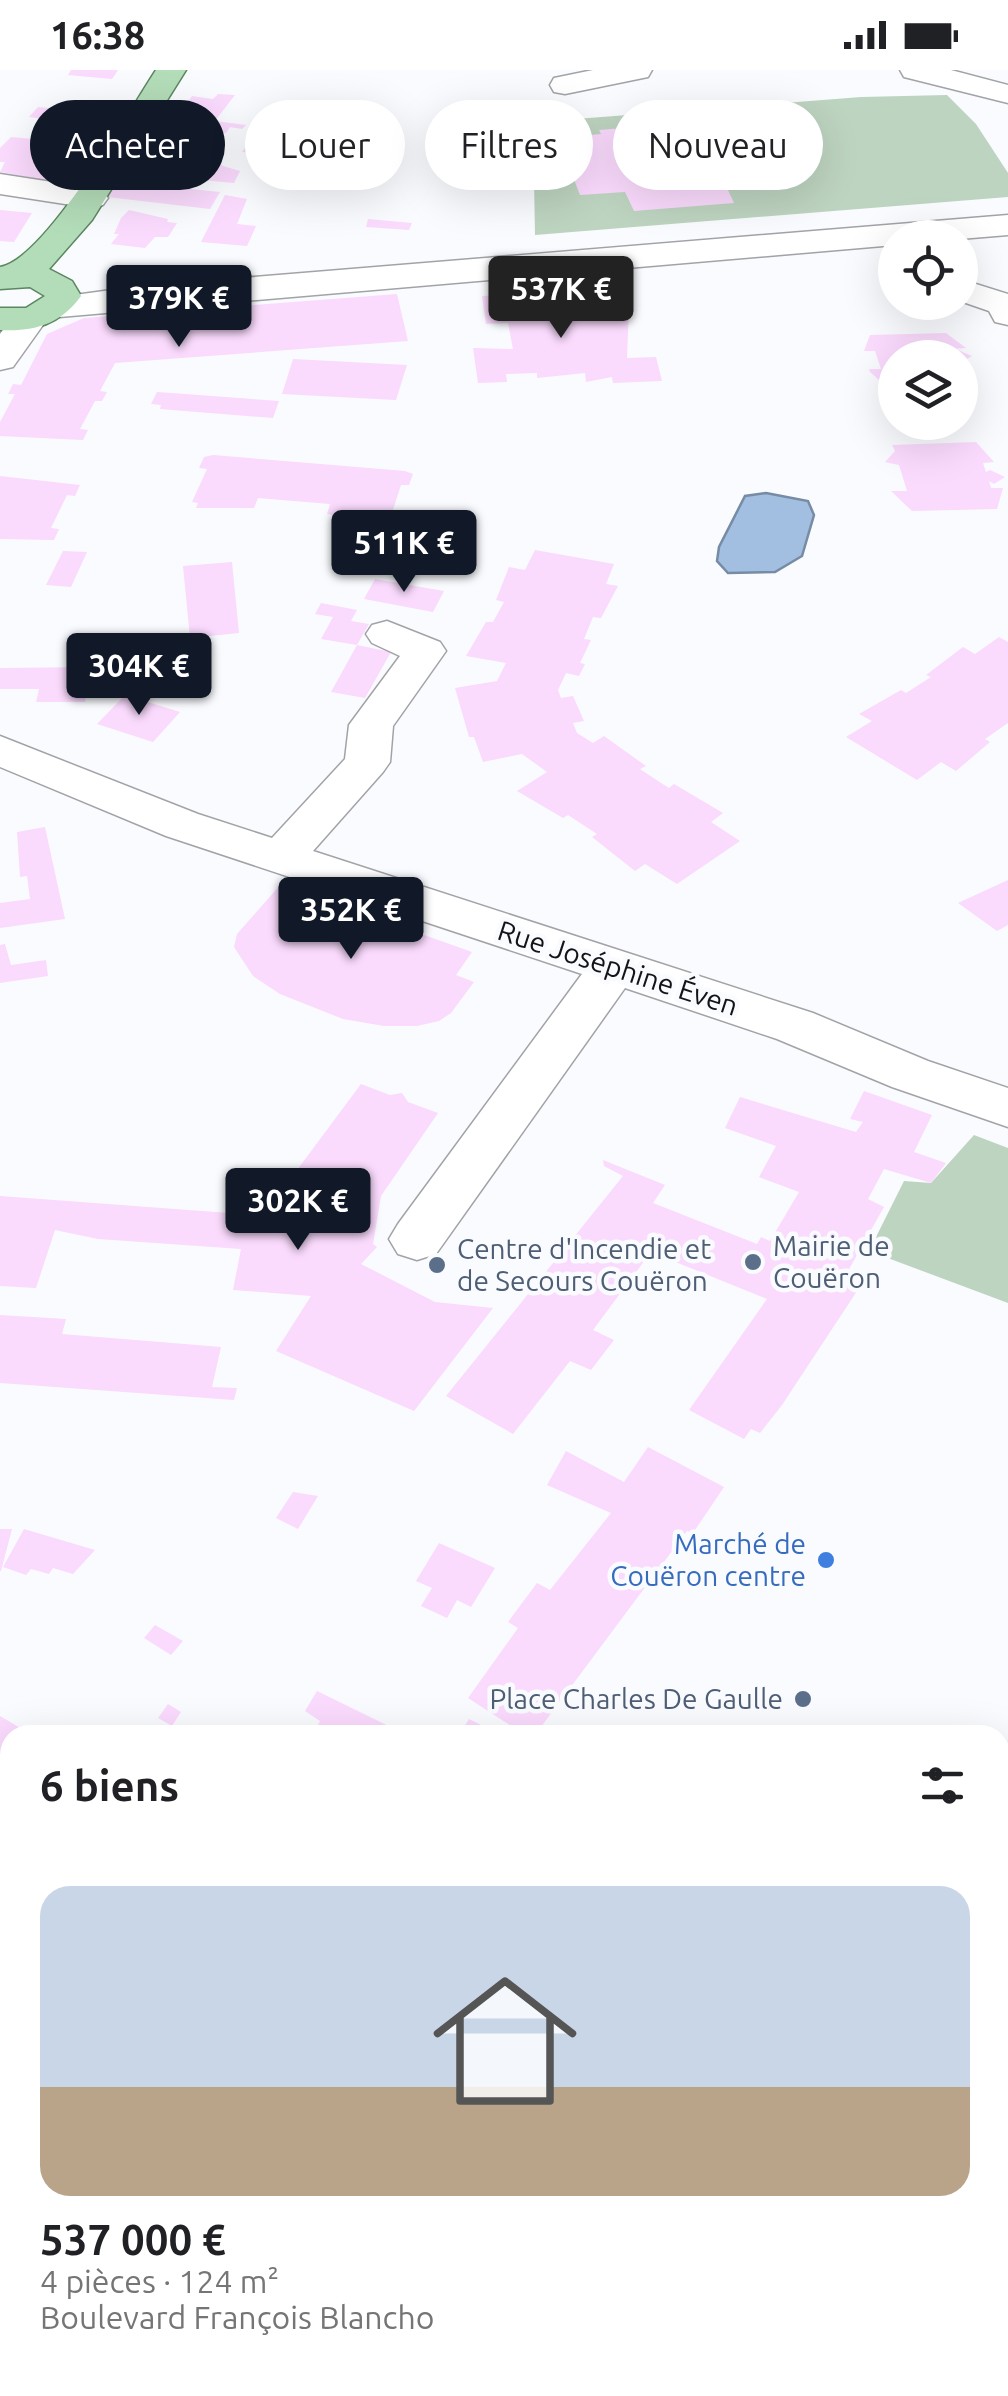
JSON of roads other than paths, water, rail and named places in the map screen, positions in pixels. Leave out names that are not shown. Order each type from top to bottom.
[{"type":"main road","points":[[9,277],[41,258],[86,205],[171,70]]},
{"type":"main road","points":[[40,303],[86,205]]},
{"type":"main road","points":[[9,277],[36,276],[40,303]]},
{"type":"street","points":[[565,85],[637,70]]},
{"type":"street","points":[[915,70],[952,75],[1008,94]]},
{"type":"street","points":[[0,184],[86,205]]},
{"type":"street","points":[[0,359],[40,303],[101,290],[1008,214]]},
{"type":"street","points":[[978,228],[1008,225]]},
{"type":"street","points":[[40,303],[878,238]]},
{"type":"street","points":[[978,295],[1003,302]]},
{"type":"street","points":[[281,858],[367,762],[372,725],[425,651],[387,634]]},
{"type":"street","name":"Rue Joséphine Éven","points":[[0,750],[182,825],[795,1026],[910,1074],[1008,1108]]},
{"type":"street","points":[[417,1239],[614,966]]},
{"type":"water","points":[[766,493],[808,501],[814,515],[802,556],[775,572],[728,573],[717,561],[719,547],[745,496]]},
{"type":"place","name":"Mairie de Couëron","points":[[753,1262]]},
{"type":"place","name":"Centre d'Incendie et de Secours Couëron","points":[[437,1265]]},
{"type":"place","name":"Marché de Couëron centre","points":[[826,1560]]},
{"type":"place","name":"Place Charles De Gaulle","points":[[803,1699]]}]
